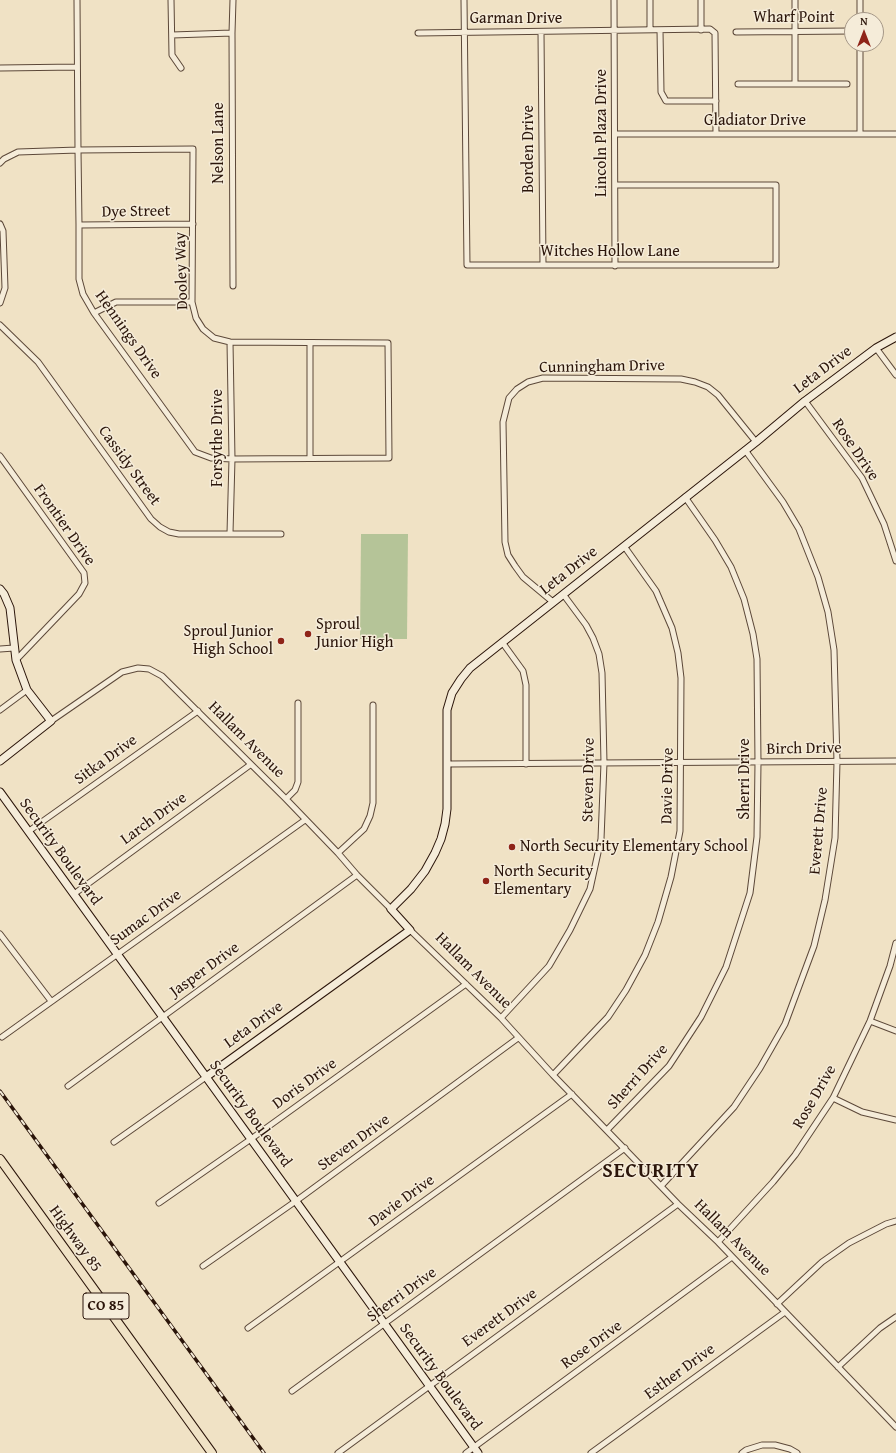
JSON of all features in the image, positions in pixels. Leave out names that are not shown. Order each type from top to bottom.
[{"type":"main road","name":"Highway 85","points":[[0,1159],[212,1453]]},
{"type":"street","name":"Hennings Drive","points":[[77,0],[79,279],[83,294],[94,313],[195,452],[211,458],[232,459],[389,458]]},
{"type":"street","points":[[171,0],[172,55],[181,68]]},
{"type":"street","name":"Nelson Lane","points":[[233,0],[233,286]]},
{"type":"street","name":"Witches Hollow Lane","points":[[464,0],[467,265],[776,265],[776,185],[615,185]]},
{"type":"street","name":"Lincoln Plaza Drive","points":[[614,0],[615,266]]},
{"type":"street","points":[[650,0],[650,30]]},
{"type":"street","points":[[701,0],[701,30]]},
{"type":"street","points":[[795,0],[795,84]]},
{"type":"street","points":[[860,0],[860,12]]},
{"type":"street","name":"Garman Drive","points":[[418,33],[710,29],[715,33],[716,101]]},
{"type":"street","points":[[660,30],[660,92],[666,101],[716,101],[716,134]]},
{"type":"street","name":"Wharf Point","points":[[736,32],[844,31]]},
{"type":"street","name":"Borden Drive","points":[[541,32],[543,265]]},
{"type":"street","points":[[172,35],[232,33]]},
{"type":"street","points":[[860,52],[860,134]]},
{"type":"street","points":[[0,68],[77,67]]},
{"type":"street","points":[[738,84],[847,84]]},
{"type":"street","name":"Gladiator Drive","points":[[615,134],[896,134]]},
{"type":"street","name":"Dooley Way","points":[[0,163],[4,159],[18,152],[192,149],[192,302],[196,318],[203,329],[214,338],[230,342],[388,343],[389,458]]},
{"type":"street","points":[[0,224],[3,231],[5,288],[0,303]]},
{"type":"street","name":"Dye Street","points":[[79,225],[193,224]]},
{"type":"street","points":[[94,313],[116,302],[192,302]]},
{"type":"street","name":"Cassidy Street","points":[[0,325],[38,362],[151,519],[160,527],[170,532],[179,534],[281,534]]},
{"type":"street","name":"Leta Drive","points":[[391,909],[425,871],[441,839],[447,809],[448,710],[452,693],[470,668],[684,497],[756,442],[806,400],[876,348],[896,337]]},
{"type":"street","name":"Forsythe Drive","points":[[230,342],[232,459],[230,534]]},
{"type":"street","points":[[310,343],[310,458]]},
{"type":"street","points":[[876,348],[896,375]]},
{"type":"street","name":"Cunningham Drive","points":[[552,602],[523,577],[508,555],[505,542],[503,422],[509,398],[517,388],[528,382],[543,378],[681,379],[708,387],[718,395],[756,442]]},
{"type":"street","name":"Rose Drive","points":[[806,400],[862,478],[884,524],[896,561]]},
{"type":"street","name":"Everett Drive","points":[[661,1186],[734,1107],[760,1068],[784,1024],[814,946],[825,900],[835,838],[837,762],[834,650],[828,612],[818,577],[799,529],[786,507],[745,450]]},
{"type":"street","name":"Frontier Drive","points":[[0,456],[84,573],[85,583],[79,594],[16,660]]},
{"type":"street","name":"Sherri Drive","points":[[607,1130],[669,1066],[701,1017],[726,967],[750,893],[757,837],[757,659],[753,634],[744,599],[731,567],[716,540],[684,497]]},
{"type":"street","name":"Davie Drive","points":[[553,1075],[608,1017],[626,990],[645,956],[658,922],[671,878],[680,831],[681,678],[672,628],[656,591],[624,546]]},
{"type":"street","points":[[0,589],[4,594],[10,608],[16,660],[27,690],[51,720]]},
{"type":"street","name":"Steven Drive","points":[[501,1018],[549,966],[570,930],[590,889],[601,839],[604,763],[602,673],[599,654],[593,638],[563,594]]},
{"type":"street","points":[[502,642],[523,671],[526,685],[526,764]]},
{"type":"street","points":[[0,650],[14,648]]},
{"type":"street","name":"Hallam Avenue","points":[[0,761],[51,720],[122,672],[138,668],[149,669],[162,676],[338,853],[410,930],[501,1018],[553,1075],[678,1204],[718,1242],[896,1427]]},
{"type":"street","points":[[0,710],[27,690]]},
{"type":"street","points":[[286,800],[295,790],[298,782],[298,703]]},
{"type":"street","points":[[338,853],[364,829],[370,816],[373,803],[373,705]]},
{"type":"street","name":"Sitka Drive","points":[[29,832],[198,711]]},
{"type":"street","name":"Birch Drive","points":[[448,764],[896,761]]},
{"type":"street","name":"Larch Drive","points":[[74,894],[250,765]]},
{"type":"street","name":"Security Boulevard","points":[[1,795],[476,1450]]},
{"type":"street","name":"Sumac Drive","points":[[2,1037],[305,820]]},
{"type":"street","name":"Jasper Drive","points":[[68,1086],[357,875]]},
{"type":"street","name":"Leta Drive","points":[[114,1142],[410,930]]},
{"type":"street","points":[[0,934],[51,1001]]},
{"type":"street","name":"Rose Drive","points":[[718,1242],[773,1182],[795,1155],[833,1098],[870,1021],[890,966],[896,943]]},
{"type":"street","name":"Doris Drive","points":[[159,1203],[251,1139],[466,984]]},
{"type":"street","points":[[870,1021],[896,1031]]},
{"type":"street","name":"Steven Drive","points":[[203,1266],[296,1201],[518,1038]]},
{"type":"street","name":"Davie Drive","points":[[248,1328],[572,1094]]},
{"type":"street","points":[[833,1098],[862,1112],[896,1120]]},
{"type":"street","name":"Sherri Drive","points":[[292,1391],[625,1148]]},
{"type":"street","name":"Everett Drive","points":[[338,1453],[678,1204]]},
{"type":"street","points":[[778,1304],[822,1262],[849,1242],[886,1224],[896,1221]]},
{"type":"street","name":"Rose Drive","points":[[466,1453],[476,1450],[732,1257]]},
{"type":"street","name":"Esther Drive","points":[[591,1453],[785,1312]]},
{"type":"street","points":[[838,1366],[880,1328],[896,1317]]},
{"type":"street","points":[[742,1453],[746,1450],[762,1445],[775,1445],[790,1448],[797,1453]]},
{"type":"green space","points":[[361,534],[408,534],[407,639],[360,639]]},
{"type":"railway","points":[[0,1091],[264,1453]]},
{"type":"place","name":"Sproul Junior High","points":[[308,634]]},
{"type":"place","name":"Sproul Junior High School","points":[[281,641]]},
{"type":"place","name":"North Security Elementary School","points":[[512,847]]},
{"type":"place","name":"North Security Elementary","points":[[486,881]]},
{"type":"district","name":"SECURITY","points":[[651,1172]]}]
